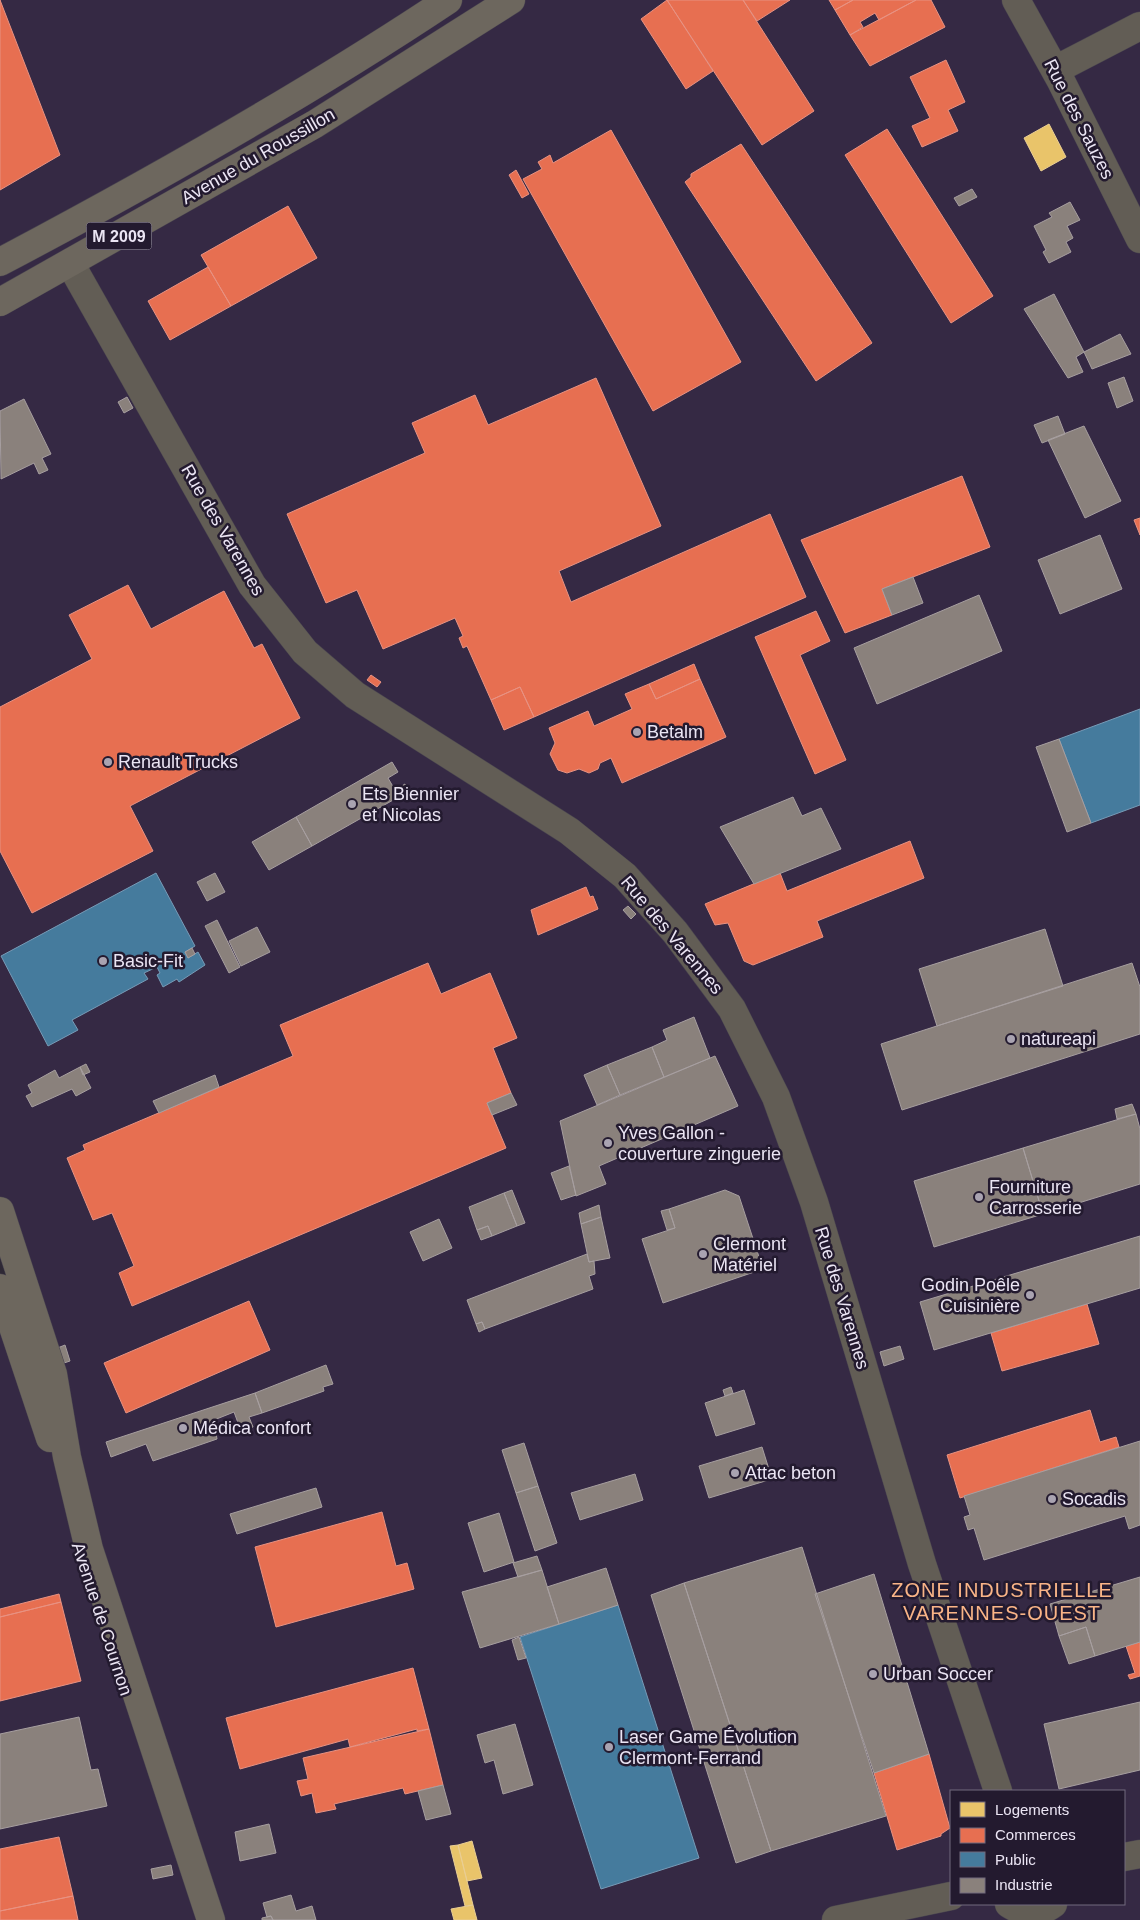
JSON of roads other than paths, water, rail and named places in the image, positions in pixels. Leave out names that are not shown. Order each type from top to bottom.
[{"type":"main road","name":"Avenue du Roussillon","points":[[0,262],[205,150],[291,100],[448,0]]},
{"type":"main road","name":"Avenue du Roussillon","points":[[0,302],[314,124],[511,0]]},
{"type":"main road","points":[[0,241],[217,124],[291,100]]},
{"type":"main road","name":"Avenue de Cournon","points":[[0,1211],[53,1374],[67,1457],[89,1549],[211,1920]]},
{"type":"main road","name":"Avenue de Cournon","points":[[0,1288],[5,1317],[56,1454],[85,1570],[199,1920]]},
{"type":"street","name":"Rue des Sauzes","points":[[1016,0],[1140,239]]},
{"type":"street","points":[[1054,70],[1140,26]]},
{"type":"street","name":"Rue des Varennes","points":[[70,263],[252,585],[305,652],[354,695],[569,831],[625,876],[674,932],[732,1009],[776,1097],[814,1202],[922,1564],[998,1790]]},
{"type":"street","points":[[5,1317],[28,1295]]},
{"type":"street","name":"Avenue de Cournon","points":[[5,1317],[25,1325],[67,1457]]},
{"type":"street","points":[[1125,1857],[1140,1854]]},
{"type":"street","points":[[836,1920],[950,1896]]},
{"type":"street","points":[[1011,1905],[1028,1912],[1044,1912]]},
{"type":"place","name":"Betalm","points":[[637,732]]},
{"type":"place","name":"Renault Trucks","points":[[108,762]]},
{"type":"place","name":"Ets Biennier et Nicolas","points":[[352,804]]},
{"type":"place","name":"Basic-Fit","points":[[103,961]]},
{"type":"place","name":"natureapi","points":[[1011,1039]]},
{"type":"place","name":"Yves Gallon - couverture zinguerie","points":[[608,1143]]},
{"type":"place","name":"Fourniture Carrosserie","points":[[979,1197]]},
{"type":"place","name":"Clermont Matériel","points":[[703,1254]]},
{"type":"place","name":"Godin Poêle Cuisinière","points":[[1030,1295]]},
{"type":"place","name":"Médica confort","points":[[183,1428]]},
{"type":"place","name":"Attac beton","points":[[735,1473]]},
{"type":"place","name":"Socadis","points":[[1052,1499]]},
{"type":"place","name":"Urban Soccer","points":[[873,1674]]},
{"type":"place","name":"Laser Game Évolution Clermont-Ferrand","points":[[609,1747]]},
{"type":"district","name":"ZONE INDUSTRIELLE VARENNES-OUEST","points":[[1002,1602]]}]
